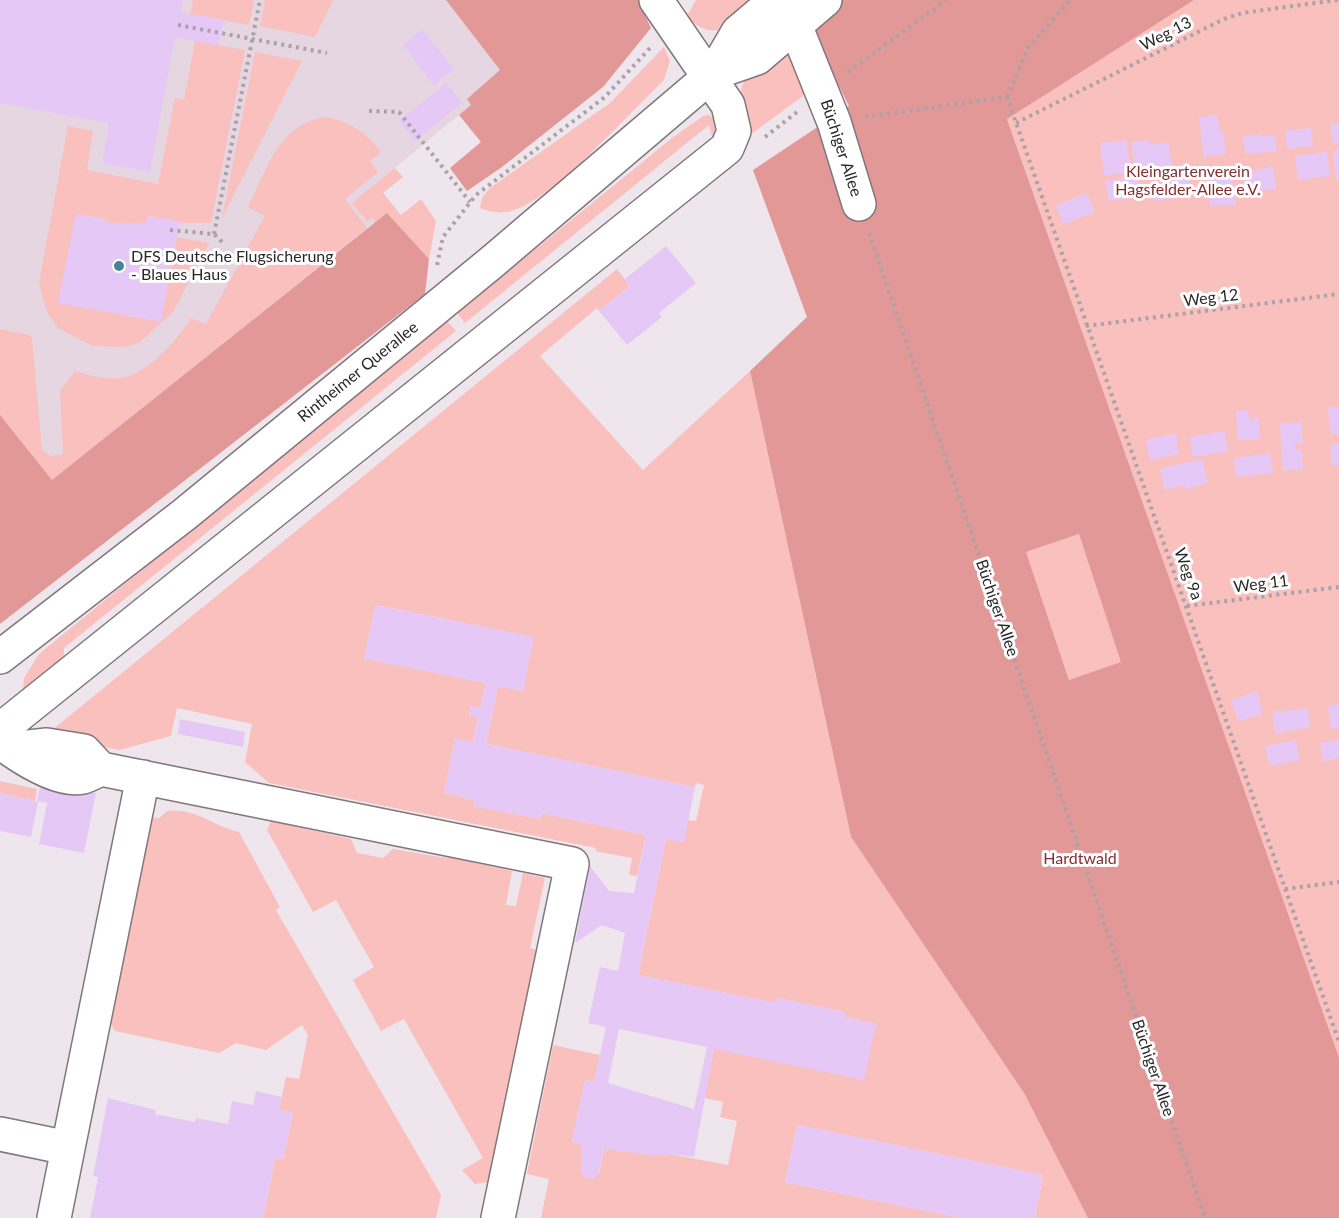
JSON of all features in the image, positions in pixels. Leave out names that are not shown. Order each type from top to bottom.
[{"type":"street","name":"Rintheimer Querallee","points":[[0,657],[203,499],[492,262],[711,75],[738,32],[776,0]]},
{"type":"street","name":"Rintheimer Querallee","points":[[711,75],[757,58],[790,13],[825,0]]},
{"type":"street","points":[[498,1218],[572,864],[101,769],[81,778],[47,771],[3,740],[727,148],[734,131],[734,122],[728,105],[711,75],[663,12]]},
{"type":"street","name":"Büchiger Allee","points":[[790,13],[829,107],[859,204]]},
{"type":"street","points":[[54,1218],[143,777]]},
{"type":"street","points":[[0,1134],[68,1148]]},
{"type":"path","points":[[214,234],[260,0]]},
{"type":"path","points":[[829,107],[946,0]]},
{"type":"path","points":[[829,107],[1007,97],[1028,48],[1070,0]]},
{"type":"path","name":"Weg 13","points":[[1016,123],[1224,19],[1242,13],[1338,0]]},
{"type":"path","points":[[456,219],[470,202],[548,138],[605,97],[663,12]]},
{"type":"path","points":[[178,25],[327,53]]},
{"type":"path","name":"Weg 9a","points":[[1007,97],[1339,1042]]},
{"type":"path","points":[[369,111],[399,112],[470,202]]},
{"type":"path","name":"Büchiger Allee","points":[[859,204],[1204,1218]]},
{"type":"path","points":[[170,230],[214,234],[222,242]]},
{"type":"path","name":"Weg 12","points":[[1086,326],[1339,294]]},
{"type":"path","name":"Weg 11","points":[[1187,606],[1339,587]]},
{"type":"path","points":[[1285,889],[1339,882]]},
{"type":"shaded area","points":[[0,0],[446,0],[501,70],[467,99],[471,105],[368,190],[394,222],[51,496],[0,433]]},
{"type":"green space","points":[[193,0],[254,0],[249,25],[190,14]]},
{"type":"green space","points":[[265,0],[333,0],[315,37],[260,26]]},
{"type":"green space","points":[[446,0],[638,0],[651,28],[603,87],[502,167],[467,191],[450,168],[481,142],[459,115],[471,105],[467,99],[500,70]]},
{"type":"green space","points":[[696,0],[760,0],[725,28],[707,30],[687,16]]},
{"type":"green space","name":"Hardtwald","points":[[842,0],[1194,0],[1007,119],[1339,1058],[1339,1218],[1088,1218],[1024,1093],[851,837],[750,371],[807,317],[753,170],[849,106],[810,29]],"holes":[[[1079,534],[1121,662],[1069,680],[1026,552]]]},
{"type":"green space","name":"Kleingartenverein Hagsfelder-Allee e.V.","points":[[1194,0],[1339,0],[1339,1059],[1007,118]]},
{"type":"green space","points":[[195,41],[245,50],[211,223],[172,223],[172,220],[148,216],[146,224],[107,223],[108,220],[84,215],[68,296],[169,236],[209,243],[173,312],[139,343],[124,347],[92,346],[58,328],[47,312],[39,283],[68,126],[93,131],[87,170],[158,184],[175,98],[184,100]]},
{"type":"green space","points":[[791,43],[805,91],[803,96],[750,135],[741,100],[745,80]]},
{"type":"green space","points":[[664,47],[670,61],[664,80],[568,174],[528,204],[511,211],[495,212],[480,208],[482,198],[490,188],[610,103]]},
{"type":"green space","points":[[255,52],[302,61],[222,218]]},
{"type":"green space","points":[[709,115],[722,125],[714,145],[709,125],[465,323],[457,313],[672,138],[703,116]]},
{"type":"green space","points":[[326,117],[357,129],[381,152],[370,161],[378,172],[345,199],[367,228],[52,480],[0,415],[0,329],[29,335],[32,338],[42,450],[51,456],[63,454],[60,391],[75,371],[107,378],[120,378],[135,374],[154,361],[171,344],[191,318],[206,324],[265,216],[248,207],[276,150],[296,129],[310,121]]},
{"type":"green space","points":[[395,168],[403,177],[383,193],[401,215],[421,199],[436,221],[429,259],[387,213],[376,222],[372,218],[367,221],[352,203]]},
{"type":"green space","points":[[387,213],[429,259],[425,294],[0,624],[0,415],[52,480]]},
{"type":"green space","points":[[617,269],[630,286],[599,311],[597,308],[540,356],[643,470],[750,371],[851,837],[1024,1093],[1088,1218],[1035,1218],[1043,1175],[797,1125],[785,1182],[961,1218],[541,1218],[549,1179],[527,1174],[553,1045],[600,1055],[594,1082],[585,1080],[572,1142],[581,1144],[582,1174],[593,1179],[599,1173],[604,1149],[669,1156],[669,1154],[728,1165],[737,1121],[720,1117],[723,1102],[704,1098],[714,1049],[876,1024],[844,1017],[845,1012],[777,998],[776,1003],[638,975],[666,839],[688,820],[696,821],[704,785],[696,783],[695,787],[486,744],[498,686],[523,691],[533,637],[376,605],[364,658],[486,683],[480,708],[471,706],[469,715],[478,717],[473,742],[455,739],[444,793],[475,800],[474,806],[540,819],[541,813],[646,835],[637,876],[629,875],[632,858],[595,851],[596,848],[269,783],[245,762],[252,724],[177,708],[171,736],[119,750],[46,735]]},
{"type":"green space","points":[[447,321],[456,331],[64,648],[63,670],[22,702],[24,678],[39,654]]},
{"type":"green space","points":[[1079,534],[1122,662],[1069,680],[1026,552]]},
{"type":"green space","points":[[0,781],[37,789],[35,801],[0,793]]},
{"type":"green space","points":[[167,811],[186,812],[239,832],[280,907],[276,910],[441,1195],[436,1218],[263,1218],[275,1158],[283,1159],[293,1113],[279,1110],[286,1077],[299,1079],[308,1035],[302,1025],[266,1050],[236,1043],[219,1053],[115,1031],[110,1023],[150,817],[159,818]]},
{"type":"green space","points":[[271,821],[351,839],[357,853],[383,858],[393,849],[449,857],[512,871],[506,905],[516,906],[523,873],[545,878],[530,948],[538,950],[488,1182],[475,1184],[462,1170],[483,1158],[404,1019],[381,1031],[353,980],[374,967],[336,900],[313,912],[267,830]]},
{"type":"building","points":[[0,0],[183,0],[180,12],[224,20],[219,45],[175,37],[150,172],[102,163],[109,123],[0,103]]},
{"type":"building","points":[[422,29],[454,69],[434,85],[403,45]]},
{"type":"building","points":[[446,83],[462,103],[415,141],[399,121]]},
{"type":"building","points":[[1218,115],[1219,132],[1223,131],[1226,154],[1204,157],[1199,117]]},
{"type":"building","points":[[1339,123],[1339,143],[1333,144],[1330,124]]},
{"type":"building","points":[[1311,128],[1313,146],[1287,149],[1285,131]]},
{"type":"building","points":[[1261,134],[1262,137],[1275,135],[1277,151],[1245,154],[1243,136]]},
{"type":"building","points":[[1126,140],[1131,172],[1104,176],[1100,143]]},
{"type":"building","points":[[1149,140],[1150,145],[1168,142],[1172,167],[1136,173],[1131,142]]},
{"type":"building","points":[[1339,150],[1339,180],[1336,180],[1333,151]]},
{"type":"building","points":[[1327,152],[1330,176],[1298,180],[1295,156]]},
{"type":"building","points":[[1230,165],[1236,205],[1210,205],[1205,169]]},
{"type":"building","points":[[1273,166],[1276,189],[1245,193],[1242,174]]},
{"type":"building","points":[[1189,172],[1192,196],[1153,201],[1151,187],[1172,184],[1170,175]]},
{"type":"building","points":[[1138,176],[1140,197],[1109,201],[1105,181]]},
{"type":"building","points":[[1087,193],[1095,212],[1063,224],[1056,205]]},
{"type":"building","name":"DFS Deutsche Flugsicherung - Blaues Haus","points":[[76,214],[108,220],[107,223],[146,224],[148,216],[180,221],[161,322],[58,303]]},
{"type":"building","points":[[666,246],[696,283],[659,313],[662,317],[627,345],[599,311],[630,286],[625,279]]},
{"type":"building","points":[[1339,407],[1339,434],[1331,435],[1328,408]]},
{"type":"building","points":[[1248,410],[1249,419],[1259,418],[1260,439],[1238,440],[1236,411]]},
{"type":"building","points":[[1301,422],[1303,443],[1295,444],[1296,450],[1301,449],[1303,469],[1283,471],[1280,424]]},
{"type":"building","points":[[1225,431],[1228,452],[1192,457],[1190,437]]},
{"type":"building","points":[[1176,433],[1179,454],[1150,460],[1146,440]]},
{"type":"building","points":[[1339,444],[1339,465],[1332,465],[1330,445]]},
{"type":"building","points":[[1270,453],[1273,473],[1236,477],[1234,458]]},
{"type":"building","points":[[1202,459],[1208,483],[1186,489],[1184,485],[1165,490],[1160,469]]},
{"type":"building","points":[[375,605],[534,637],[523,691],[498,686],[486,744],[695,787],[684,843],[666,839],[638,975],[776,1003],[777,998],[846,1012],[844,1017],[876,1024],[864,1080],[714,1049],[694,1157],[669,1154],[669,1156],[649,1155],[604,1149],[598,1175],[593,1179],[584,1177],[581,1171],[581,1144],[572,1142],[585,1080],[594,1082],[606,1027],[588,1023],[600,967],[618,971],[625,933],[602,925],[575,943],[590,866],[609,891],[634,893],[646,835],[541,813],[540,819],[473,806],[475,800],[444,793],[455,738],[473,742],[478,717],[469,716],[471,706],[480,708],[486,683],[364,659]],"holes":[[[619,1029],[707,1047],[694,1109],[608,1083]]]},
{"type":"building","points":[[1258,691],[1262,714],[1238,721],[1231,700]]},
{"type":"building","points":[[1339,704],[1339,728],[1331,729],[1328,706]]},
{"type":"building","points":[[1308,708],[1310,727],[1275,734],[1273,712]]},
{"type":"building","points":[[180,719],[245,732],[243,747],[178,734]]},
{"type":"building","points":[[1296,740],[1299,760],[1270,766],[1265,746]]},
{"type":"building","points":[[1339,740],[1339,758],[1323,761],[1320,743]]},
{"type":"building","points":[[41,782],[96,793],[84,853],[39,844],[47,803],[37,801]]},
{"type":"building","points":[[0,793],[38,802],[31,837],[0,831]]},
{"type":"building","points":[[256,1091],[282,1097],[279,1110],[293,1113],[283,1159],[275,1158],[263,1218],[90,1218],[98,1177],[93,1176],[108,1098],[156,1110],[155,1114],[195,1122],[196,1118],[228,1124],[232,1101],[253,1105]]},
{"type":"building","points":[[797,1125],[1043,1175],[1035,1218],[961,1218],[785,1182]]},
{"type":"place","name":"DFS Deutsche Flugsicherung - Blaues Haus","points":[[119,266]]}]
